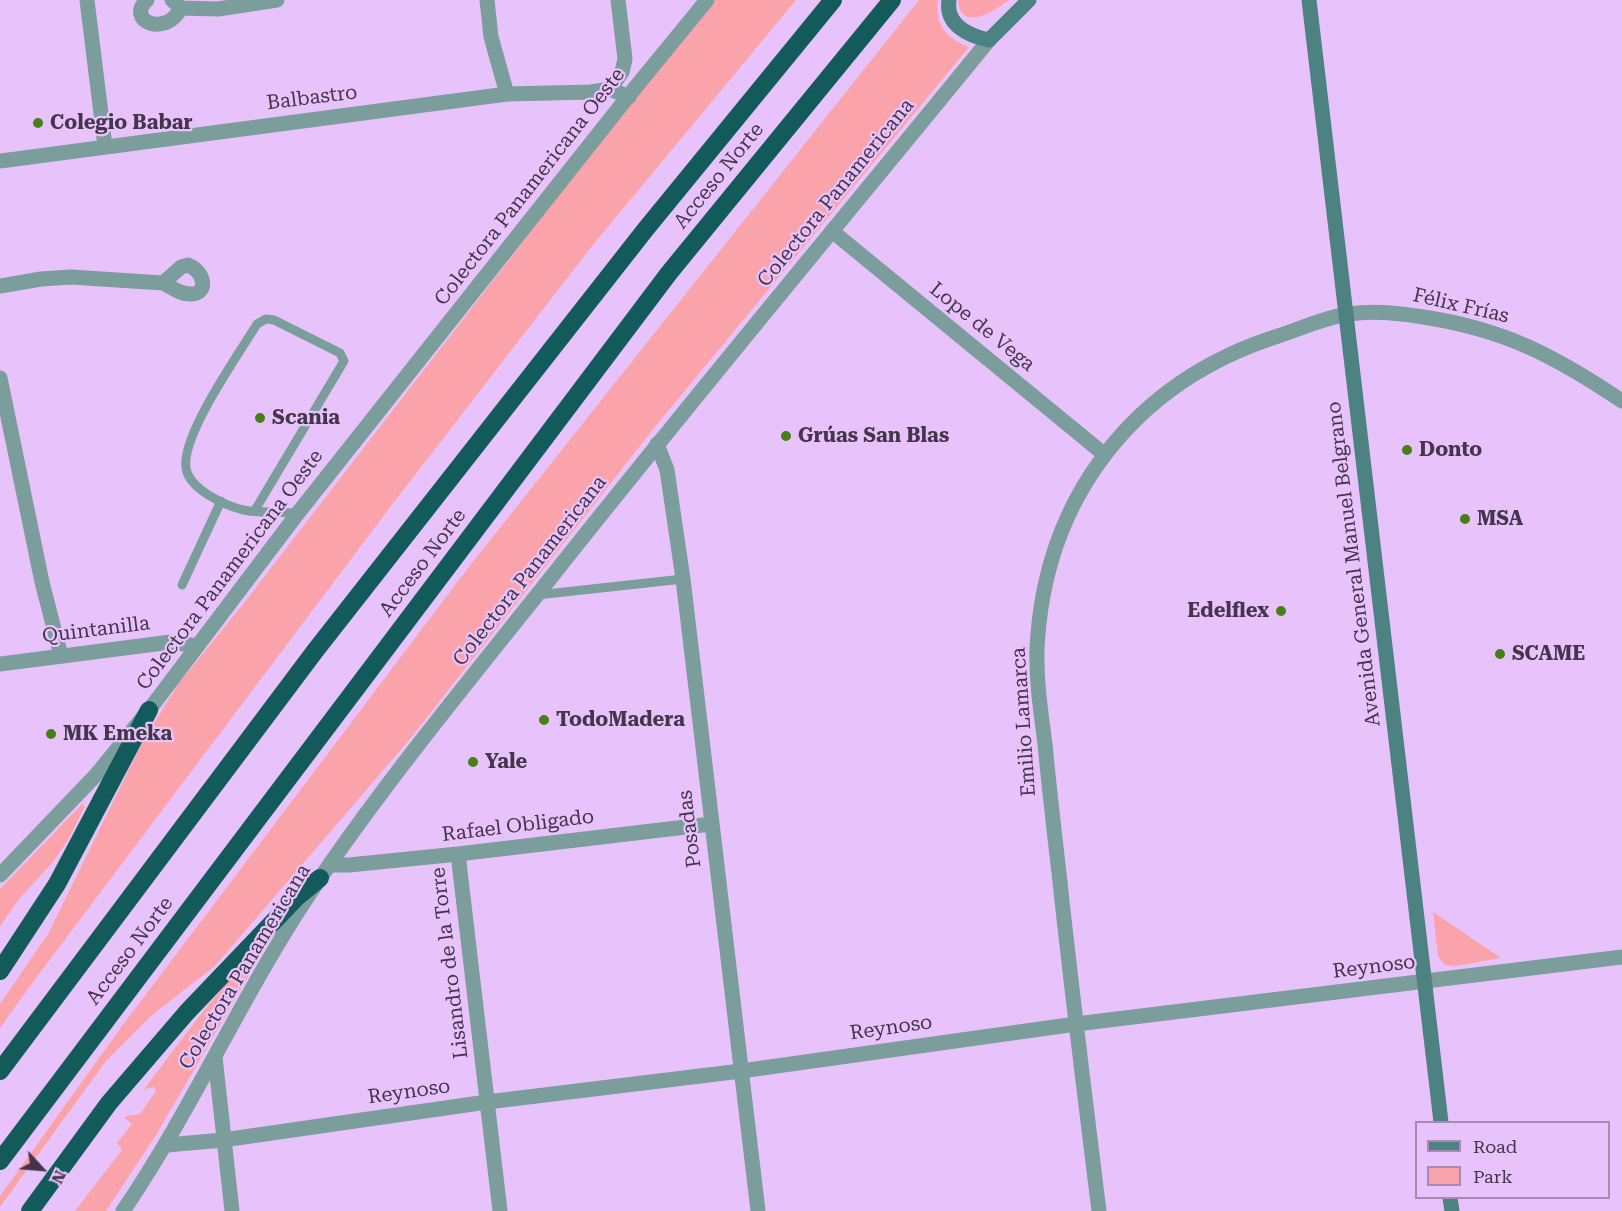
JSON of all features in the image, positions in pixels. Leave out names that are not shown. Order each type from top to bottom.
[{"type":"highway","name":"Acceso Norte","points":[[0,1071],[315,651],[645,230],[833,0]]},
{"type":"highway","name":"Acceso Norte","points":[[0,1161],[669,273],[892,0]]},
{"type":"highway","points":[[0,972],[57,884],[148,710]]},
{"type":"highway","points":[[30,1211],[109,1103],[137,1070],[188,1012],[297,897],[325,872]]},
{"type":"main road","points":[[949,0],[951,17],[958,27],[967,34],[989,40]]},
{"type":"main road","name":"Colectora Panamericana","points":[[989,40],[1029,0]]},
{"type":"main road","name":"Avenida General Manuel Belgrano","points":[[1309,0],[1441,1121]]},
{"type":"street","points":[[87,0],[105,146]]},
{"type":"street","points":[[147,0],[140,12],[144,20],[149,24],[160,25],[173,19],[176,4],[218,9],[277,0]]},
{"type":"street","points":[[487,0],[491,37],[507,94]]},
{"type":"street","points":[[610,89],[622,72],[625,59],[618,0]]},
{"type":"street","name":"Colectora Panamericana Oeste","points":[[0,875],[96,775],[298,513],[707,0]]},
{"type":"street","name":"Colectora Panamericana","points":[[123,1211],[167,1145],[292,922],[352,832],[657,444],[989,40]]},
{"type":"street","name":"Balbastro","points":[[0,161],[507,94],[591,92],[610,89],[629,97]]},
{"type":"street","name":"Lope de Vega","points":[[832,231],[1105,455]]},
{"type":"street","points":[[0,286],[41,279],[71,278],[163,283]]},
{"type":"street","name":"Félix Frías","points":[[1346,314],[1386,312],[1483,328],[1552,357],[1622,401]]},
{"type":"street","name":"Emilio Lamarca","points":[[1099,1211],[1037,677],[1040,616],[1054,549],[1066,517],[1084,484],[1123,432],[1191,375],[1237,350],[1346,314]]},
{"type":"street","points":[[0,378],[42,582],[61,656]]},
{"type":"street","name":"Posadas","points":[[657,444],[667,470],[683,579],[758,1211]]},
{"type":"street","name":"Quintanilla","points":[[0,664],[171,642],[197,646]]},
{"type":"street","name":"Rafael Obligado","points":[[325,872],[350,866],[711,824]]},
{"type":"street","name":"Lisandro de la Torre","points":[[458,854],[500,1211]]},
{"type":"street","name":"Reynoso","points":[[167,1145],[223,1140],[487,1102],[741,1071],[1076,1024],[1622,957]]},
{"type":"street","points":[[215,1057],[232,1211]]},
{"type":"lane","points":[[255,510],[344,361],[340,353],[274,320],[266,319],[257,324],[198,422],[188,448],[185,466],[194,485],[242,510],[298,513]]},
{"type":"lane","points":[[182,585],[221,501]]},
{"type":"lane","points":[[537,595],[683,579]]},
{"type":"green space","points":[[713,0],[796,0],[592,246],[394,502],[0,1028],[0,1004],[48,934],[144,739],[179,683],[244,603],[667,55]]},
{"type":"green space","points":[[919,0],[938,0],[940,24],[954,40],[969,47],[654,428],[410,739],[215,966],[152,1015],[106,1061],[0,1207],[0,1196],[122,1026],[468,568]]},
{"type":"green space","points":[[958,0],[1009,0],[987,14],[971,17],[960,10]]},
{"type":"green space","points":[[82,804],[85,806],[68,840],[53,862],[19,899],[0,926],[0,889]]},
{"type":"green space","points":[[1433,912],[1501,958],[1456,966],[1445,965],[1438,956]]},
{"type":"green space","points":[[277,927],[156,1135],[106,1211],[75,1211],[122,1150],[117,1143],[132,1124],[125,1118],[126,1116],[140,1114],[156,1091],[154,1087],[144,1089],[264,937]]},
{"type":"place","name":"Colegio Babar","points":[[38,123]]},
{"type":"place","name":"Scania","points":[[260,418]]},
{"type":"place","name":"Grúas San Blas","points":[[786,436]]},
{"type":"place","name":"Donto","points":[[1407,450]]},
{"type":"place","name":"MSA","points":[[1465,519]]},
{"type":"place","name":"Edelflex","points":[[1281,611]]},
{"type":"place","name":"SCAME","points":[[1500,654]]},
{"type":"place","name":"TodoMadera","points":[[544,720]]},
{"type":"place","name":"MK Emeka","points":[[51,734]]},
{"type":"place","name":"Yale","points":[[473,762]]}]
